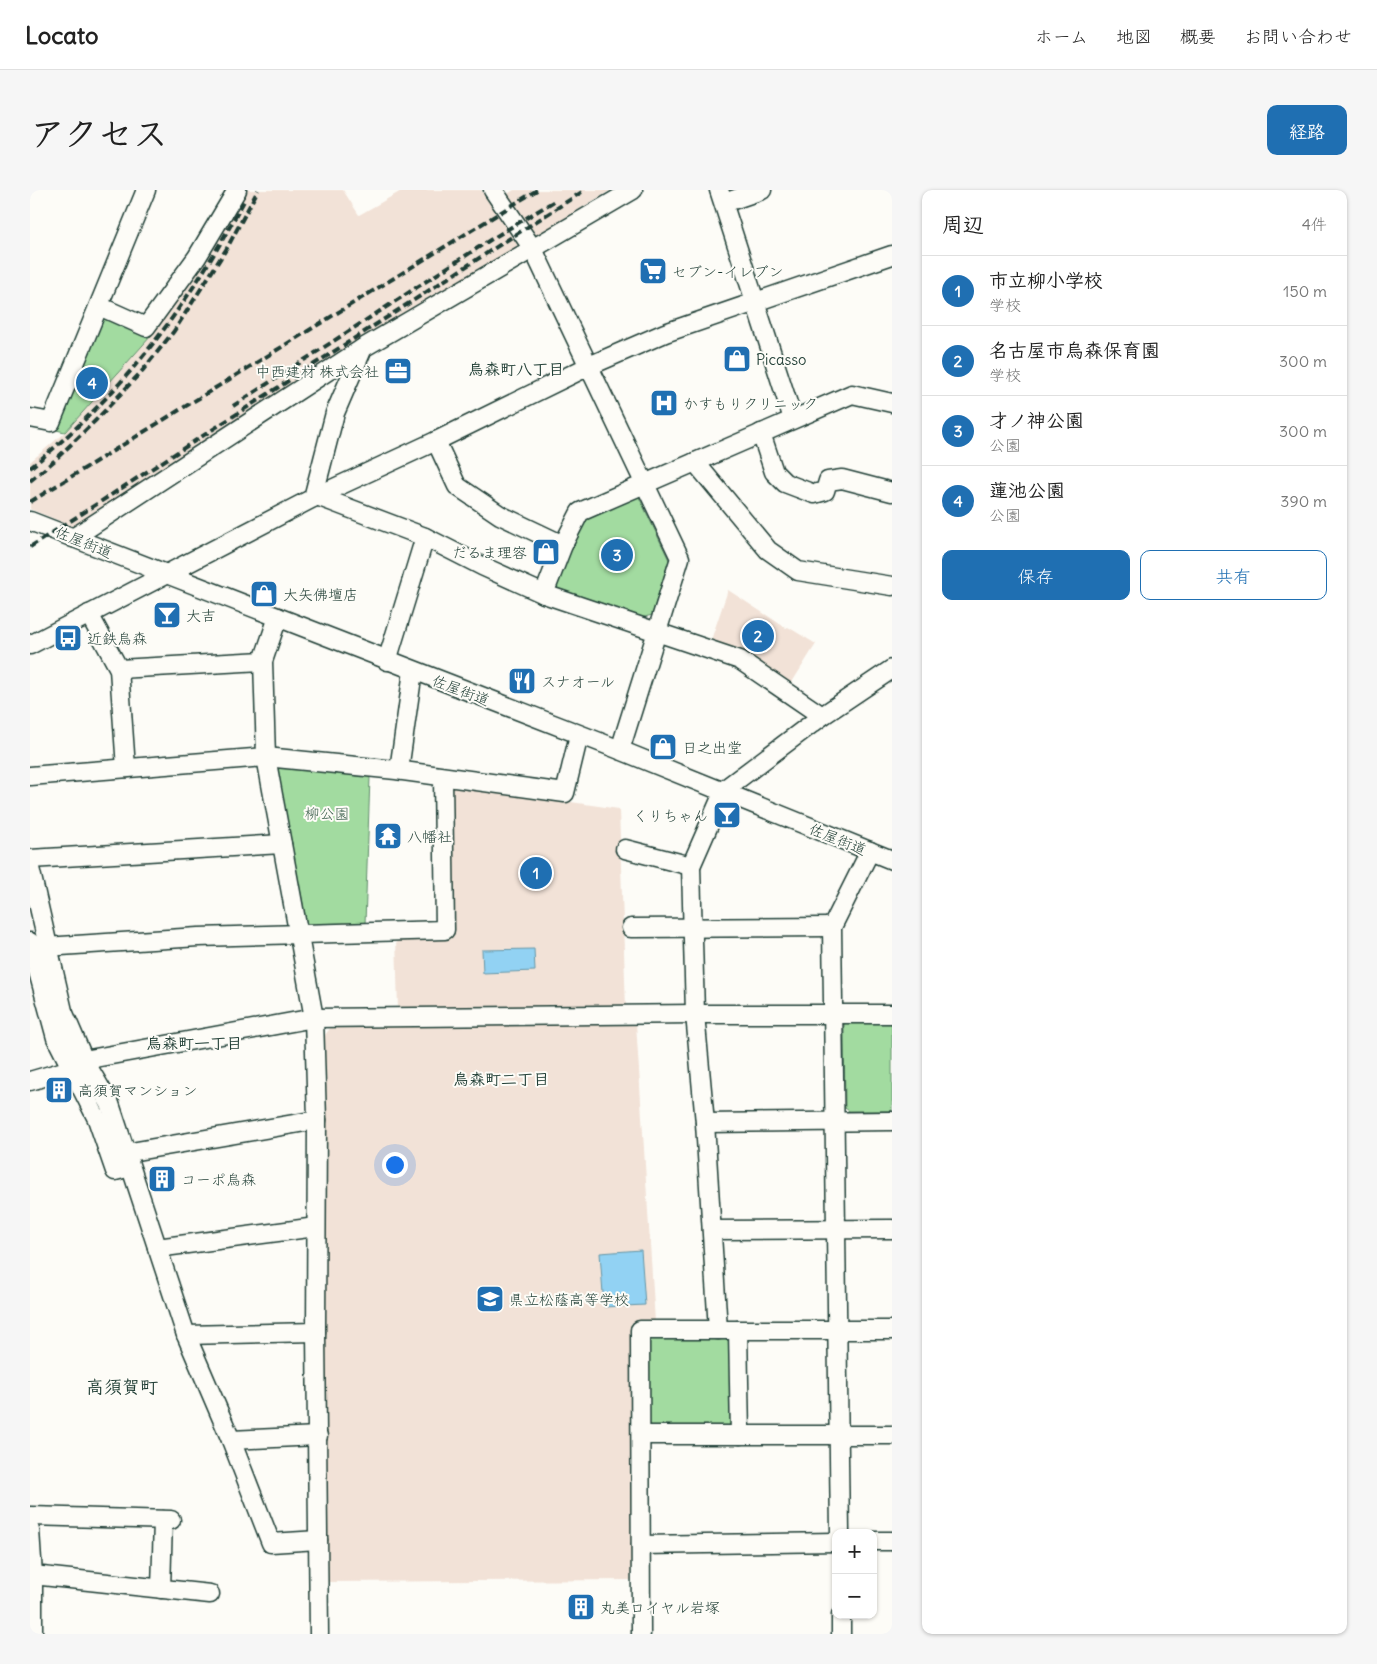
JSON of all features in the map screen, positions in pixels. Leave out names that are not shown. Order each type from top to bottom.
[{"type":"street","points":[[30,418],[51,422],[146,190]]},
{"type":"street","points":[[73,538],[363,348],[633,190]]},
{"type":"street","points":[[762,190],[722,196],[793,420]]},
{"type":"street","points":[[99,306],[146,327],[197,257],[235,191]]},
{"type":"street","points":[[496,191],[533,249],[680,558],[620,750]]},
{"type":"street","points":[[30,645],[315,497],[589,366],[665,333],[892,255]]},
{"type":"street","points":[[315,497],[335,413],[363,348]]},
{"type":"street","points":[[544,594],[563,545],[580,512],[852,394],[892,403]]},
{"type":"street","points":[[761,433],[774,472],[785,483],[814,494],[825,491],[828,481],[842,479],[892,492]]},
{"type":"street","points":[[436,440],[457,486],[500,515],[563,545]]},
{"type":"street","points":[[695,462],[768,550],[798,570],[892,586]]},
{"type":"street","points":[[315,497],[424,537],[544,594],[740,660],[822,716]]},
{"type":"street","name":"佐屋街道","points":[[30,521],[620,750],[722,793],[892,860]]},
{"type":"street","points":[[387,661],[424,537]]},
{"type":"street","points":[[89,614],[118,669],[126,768]]},
{"type":"street","points":[[278,617],[263,661],[266,757],[314,1018],[319,1634]]},
{"type":"street","points":[[118,669],[263,661]]},
{"type":"street","points":[[718,1330],[705,1123],[695,1014],[691,866],[722,793],[822,716],[892,669]]},
{"type":"street","points":[[399,770],[413,671]]},
{"type":"street","points":[[30,776],[266,757],[399,770],[565,793],[579,735]]},
{"type":"street","points":[[35,946],[198,937],[445,930],[443,776]]},
{"type":"street","points":[[30,859],[282,844]]},
{"type":"street","points":[[625,849],[691,866]]},
{"type":"street","points":[[840,1529],[832,927],[870,851]]},
{"type":"street","points":[[30,868],[35,946],[63,1011],[77,1065],[110,1104],[186,1335],[272,1543],[318,1540]]},
{"type":"street","points":[[631,928],[832,927]]},
{"type":"street","points":[[30,1081],[77,1065],[314,1018],[892,1014]]},
{"type":"street","points":[[128,1160],[316,1120]]},
{"type":"street","points":[[705,1123],[892,1121]]},
{"type":"street","points":[[157,1248],[316,1227]]},
{"type":"street","points":[[712,1230],[892,1229]]},
{"type":"street","points":[[641,1634],[640,1330],[892,1330]]},
{"type":"street","points":[[738,1330],[740,1435]]},
{"type":"street","points":[[186,1335],[316,1332]]},
{"type":"street","points":[[640,1436],[892,1434]]},
{"type":"street","points":[[230,1440],[318,1436]]},
{"type":"street","points":[[30,1516],[167,1520],[161,1589]]},
{"type":"street","points":[[30,1530],[34,1634]]},
{"type":"street","points":[[877,1541],[892,1541]]},
{"type":"street","points":[[641,1544],[832,1542]]},
{"type":"street","points":[[33,1574],[210,1594]]},
{"type":"street","points":[[841,1619],[841,1634]]},
{"type":"shaded area","points":[[242,190],[343,190],[359,215],[403,190],[481,190],[517,244],[516,250],[79,525],[72,526],[30,509],[30,462],[65,432],[151,336],[205,255]]},
{"type":"shaded area","points":[[514,190],[611,190],[535,236],[530,236],[504,196]]},
{"type":"shaded area","points":[[728,590],[786,628],[788,627],[816,644],[789,687],[710,643]]},
{"type":"shaded area","points":[[454,785],[619,809],[626,1008],[398,1011],[396,936],[451,935],[449,788]]},
{"type":"shaded area","name":"県立松蔭高等学校","points":[[636,1023],[655,1322],[631,1323],[634,1580],[325,1582],[326,1275],[322,1039],[331,1027]]},
{"type":"green space","points":[[109,316],[151,336],[65,432],[56,430],[101,318]]},
{"type":"green space","points":[[638,495],[669,560],[652,615],[641,618],[553,587],[584,520]]},
{"type":"green space","name":"柳公園","points":[[283,765],[370,777],[365,924],[307,925],[277,770]]},
{"type":"green space","points":[[892,1020],[892,1111],[849,1111],[845,1108],[844,1023],[847,1021]]},
{"type":"green space","points":[[651,1338],[729,1338],[735,1422],[731,1427],[648,1428],[648,1341]]},
{"type":"water","points":[[534,949],[535,971],[483,973],[482,950]]},
{"type":"water","points":[[641,1250],[645,1305],[604,1307],[600,1253]]},
{"type":"railway","points":[[30,481],[54,461],[96,420],[143,370],[174,331],[227,248],[258,190]]},
{"type":"railway","points":[[30,502],[537,190]]},
{"type":"railway","points":[[30,547],[585,190]]},
{"type":"railway","points":[[233,406],[490,240],[556,200]]},
{"type":"railway","points":[[30,468],[91,413],[146,352],[196,282],[244,201]]},
{"type":"place","name":"セブン-イレブン","points":[[653,271]]},
{"type":"place","name":"Picasso","points":[[737,359]]},
{"type":"place","name":"中西建材 株式会社","points":[[398,371]]},
{"type":"place","name":"蓮池公園","points":[[92,383]]},
{"type":"place","name":"かすもりクリニック","points":[[664,403]]},
{"type":"place","name":"だるま理容","points":[[546,552]]},
{"type":"place","name":"才ノ神公園","points":[[617,555]]},
{"type":"place","name":"大矢佛壇店","points":[[264,594]]},
{"type":"place","name":"大吉","points":[[167,615]]},
{"type":"place","name":"名古屋市烏森保育園","points":[[758,636]]},
{"type":"place","name":"近鉄烏森","points":[[68,638]]},
{"type":"place","name":"スナオール","points":[[522,681]]},
{"type":"place","name":"日之出堂","points":[[663,747]]},
{"type":"place","name":"くりちゃん","points":[[727,815]]},
{"type":"place","name":"八幡社","points":[[388,836]]},
{"type":"place","name":"市立柳小学校","points":[[536,873]]},
{"type":"place","name":"高須賀マンション","points":[[59,1090]]},
{"type":"place","name":"コーポ烏森","points":[[162,1179]]},
{"type":"place","name":"県立松蔭高等学校","points":[[490,1299]]},
{"type":"place","name":"丸美ロイヤル岩塚","points":[[581,1607]]},
{"type":"district","name":"烏森町八丁目","points":[[516,369]]},
{"type":"district","name":"烏森町一丁目","points":[[194,1043]]},
{"type":"district","name":"烏森町二丁目","points":[[501,1079]]},
{"type":"district","name":"高須賀町","points":[[122,1386]]}]
